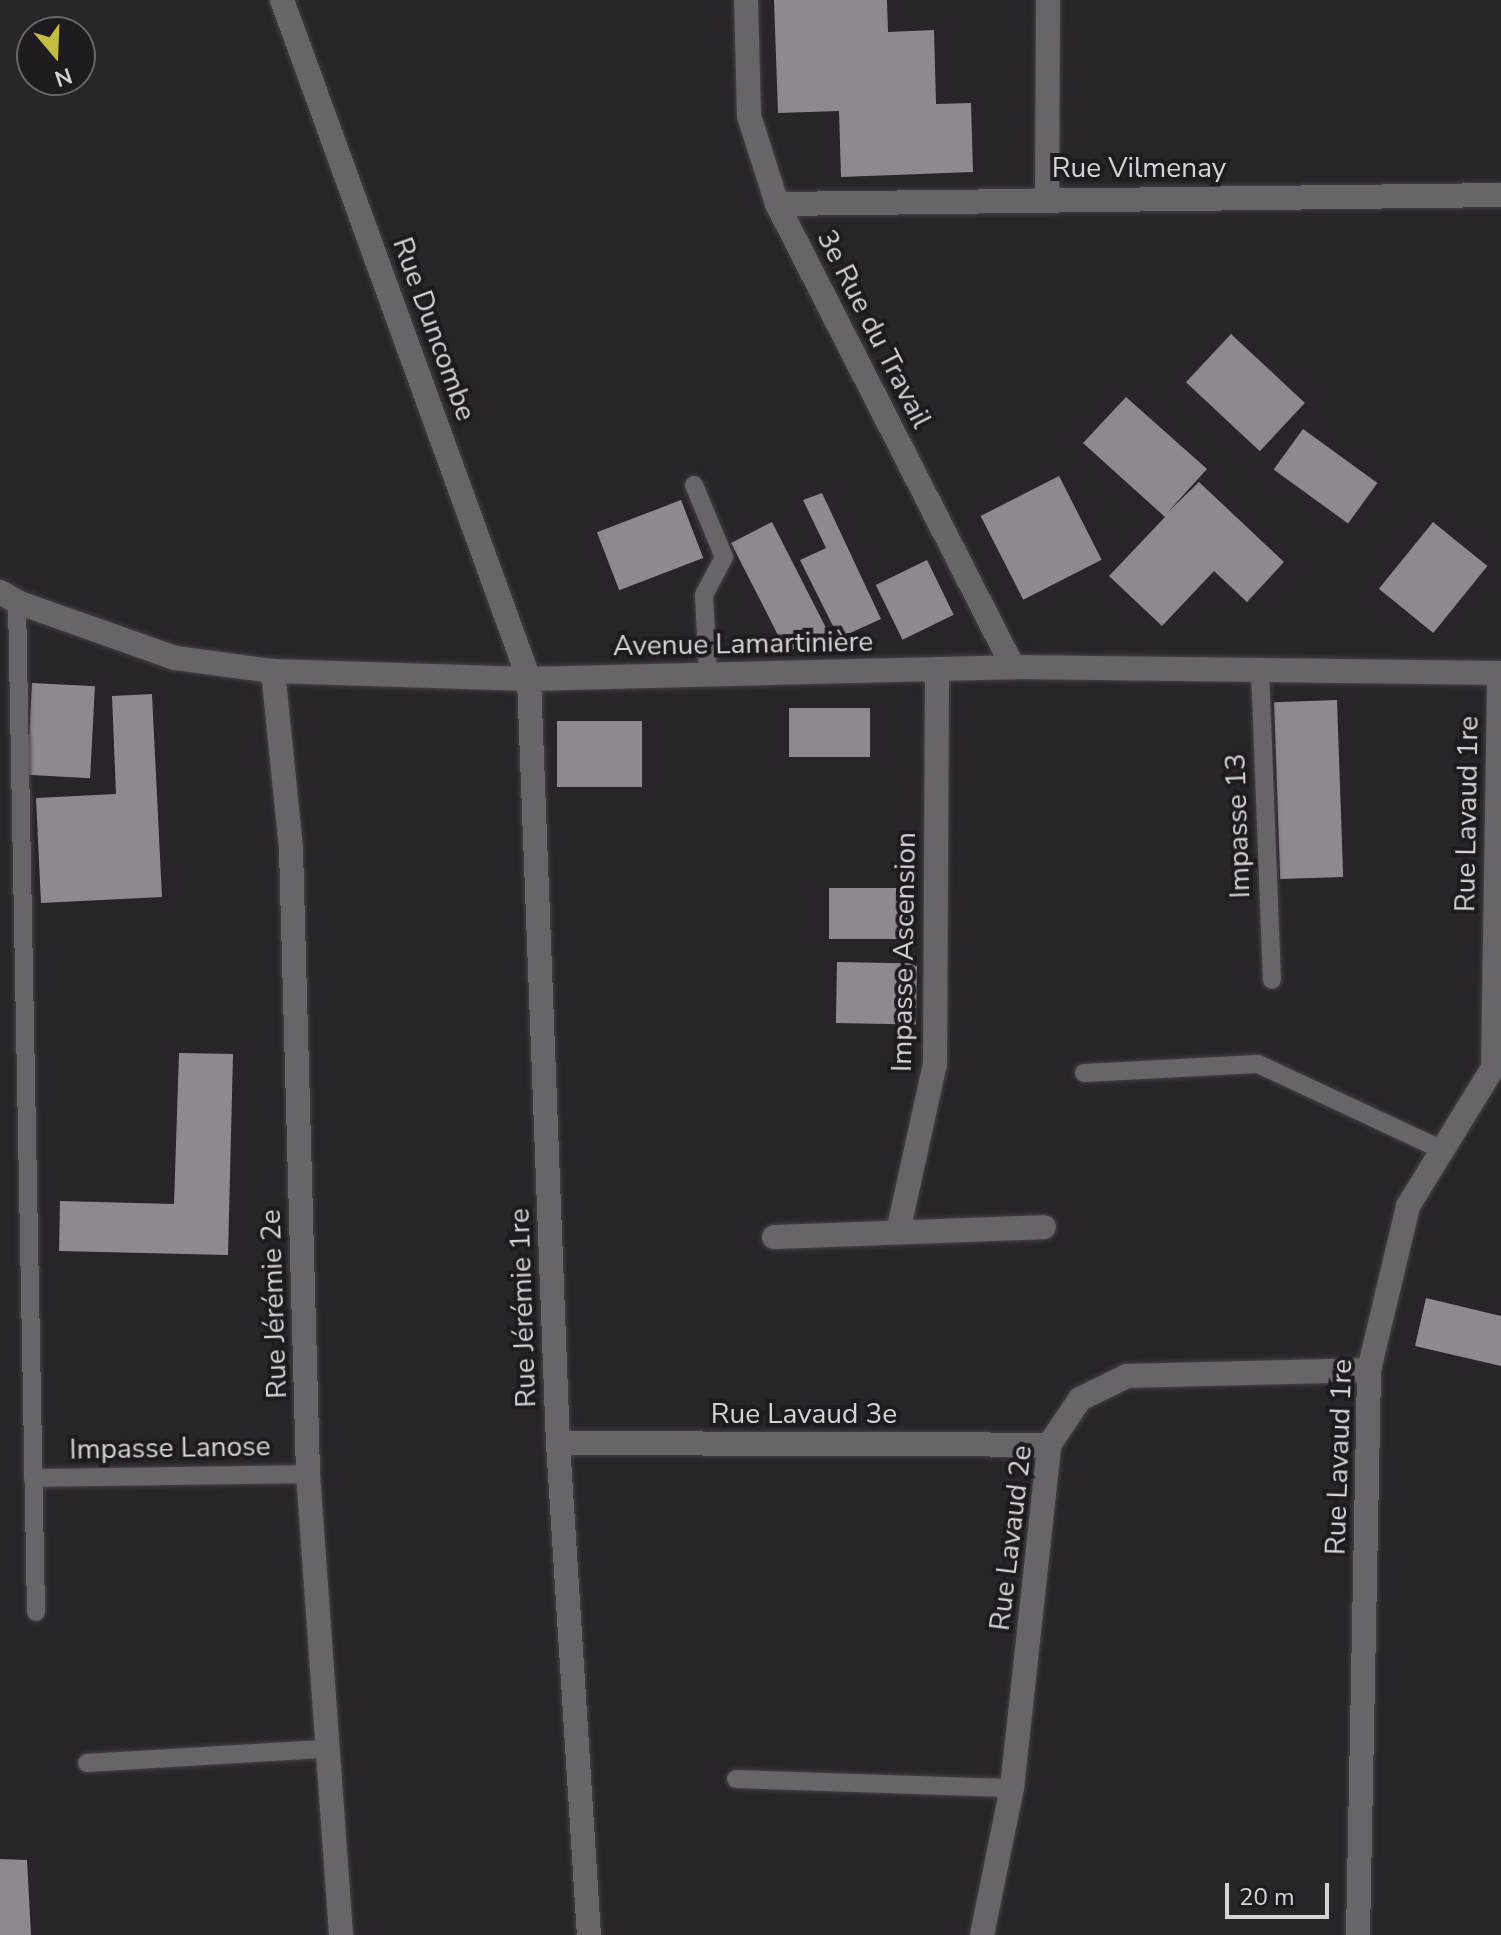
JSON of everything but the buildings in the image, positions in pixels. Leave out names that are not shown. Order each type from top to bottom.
[{"type":"street","name":"Rue Duncombe","points":[[282,0],[529,679]]},
{"type":"street","name":"3e Rue du Travail","points":[[746,0],[749,116],[777,204],[1013,667]]},
{"type":"street","points":[[1047,199],[1048,0]]},
{"type":"street","name":"Rue Vilmenay","points":[[777,204],[1501,195]]},
{"type":"street","name":"Avenue Lamartinière","points":[[9,597],[175,658],[273,671],[529,679],[1013,667],[1500,673]]},
{"type":"street","name":"Impasse Ascension","points":[[898,1232],[935,1064],[937,669]]},
{"type":"street","name":"Rue Jérémie 2e","points":[[273,671],[291,849],[308,1474],[341,1935]]},
{"type":"street","name":"Rue Lavaud 1re","points":[[1358,1935],[1369,1370],[1408,1206],[1440,1149],[1493,1068],[1500,673]]},
{"type":"street","name":"Rue Jérémie 1re","points":[[529,679],[558,1443],[589,1935]]},
{"type":"street","points":[[774,1237],[1044,1227]]},
{"type":"street","name":"Rue Lavaud 2e","points":[[982,1935],[1012,1788],[1049,1445],[1080,1399],[1127,1376],[1369,1370]]},
{"type":"street","name":"Rue Lavaud 3e","points":[[558,1443],[1049,1445]]},
{"type":"lane","points":[[694,485],[724,557],[704,595],[708,674]]},
{"type":"lane","points":[[9,597],[36,1612]]},
{"type":"lane","name":"Impasse 13","points":[[1260,669],[1272,980]]},
{"type":"lane","points":[[1084,1073],[1258,1064],[1440,1149]]},
{"type":"lane","name":"Impasse Lanose","points":[[33,1478],[308,1474]]},
{"type":"lane","points":[[87,1763],[326,1749]]},
{"type":"lane","points":[[736,1779],[1012,1788]]}]
